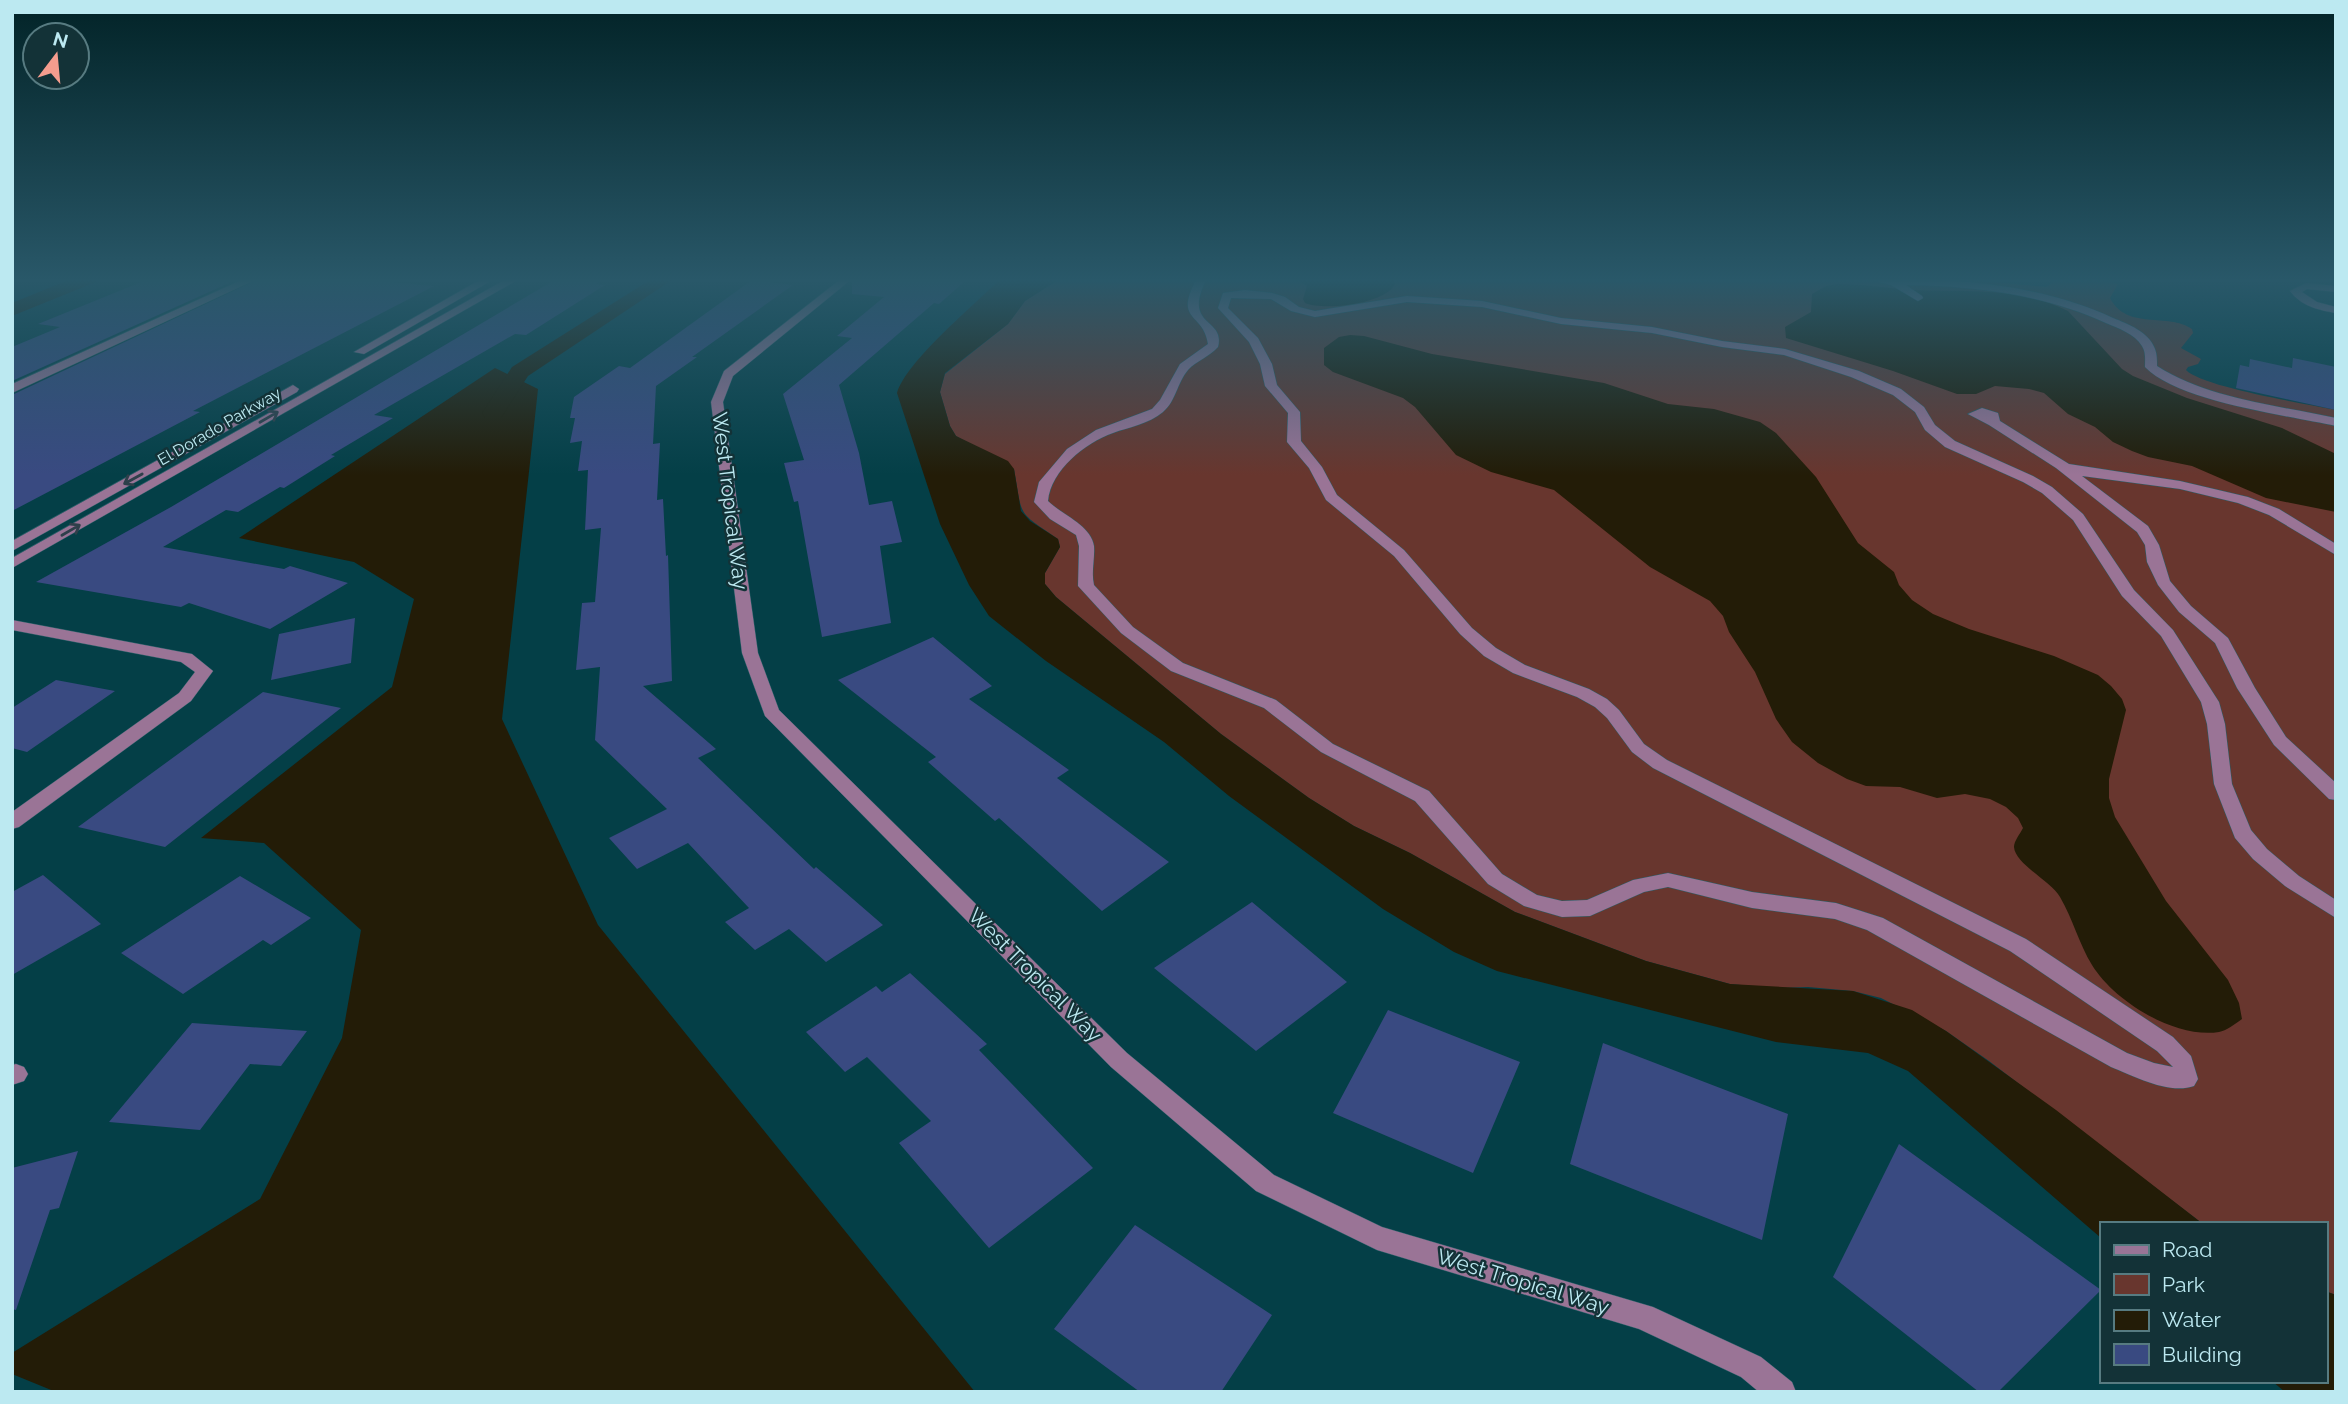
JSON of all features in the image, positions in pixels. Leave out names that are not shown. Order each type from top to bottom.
[{"type":"street","points":[[12,389],[111,344]]},
{"type":"street","name":"El Dorado Parkway","points":[[12,547],[375,344]]},
{"type":"street","name":"El Dorado Parkway","points":[[12,564],[400,344]]},
{"type":"street","name":"West Tropical Way","points":[[766,344],[728,374],[717,401],[750,653],[771,712],[1119,1060],[1265,1183],[1377,1238],[1643,1317],[1751,1367],[1782,1392]]},
{"type":"street","points":[[1214,344],[1184,367],[1170,397],[1157,411],[1100,433],[1078,449],[1041,488],[1041,502],[1055,516],[1082,533],[1087,549],[1083,578],[1086,586],[1127,631],[1177,667],[1270,704],[1327,748],[1422,796],[1478,862],[1495,879],[1515,893],[1546,906],[1590,908],[1640,885],[1668,880],[1752,900],[1836,911],[1875,924],[2119,1060],[2152,1073],[2186,1079],[2186,1069],[2180,1057],[2165,1044],[2018,945],[1660,764],[1638,748],[1613,714],[1601,703],[1583,693],[1519,668],[1489,652],[1465,631],[1399,553],[1331,498],[1315,467],[1294,442],[1294,412],[1271,386],[1260,350],[1254,344]]},
{"type":"street","points":[[1720,344],[1785,352],[1855,374],[1897,392],[1920,410],[1930,427],[1950,444],[2028,479],[2056,497],[2078,517],[2128,593],[2167,633],[2210,702],[2216,724],[2223,784],[2242,833],[2260,854],[2292,881],[2336,910]]},
{"type":"street","points":[[2145,344],[2150,352],[2151,367],[2169,379],[2215,394],[2336,422]]},
{"type":"street","points":[[372,345],[392,348]]},
{"type":"street","points":[[1994,422],[2045,458],[2063,467],[2192,486],[2237,497],[2289,518],[2336,551]]},
{"type":"street","points":[[2063,467],[2143,529],[2152,545],[2163,582],[2185,609],[2222,641],[2246,688],[2280,740],[2336,794]]},
{"type":"street","points":[[12,625],[186,658],[205,671],[185,697],[12,822]]},
{"type":"green space","points":[[983,344],[2185,344],[2181,348],[2201,359],[2198,364],[2186,370],[2196,376],[2233,389],[2336,410],[2336,1295],[2327,1292],[2327,1222],[2200,1222],[1989,1061],[1946,1031],[1881,998],[1853,991],[1730,984],[1646,961],[1515,912],[1410,853],[1354,826],[1309,798],[1221,734],[1056,597],[1045,584],[1045,573],[1060,547],[1058,539],[1024,512],[1014,469],[956,436],[950,426],[940,392],[945,374]]},
{"type":"water","points":[[932,344],[983,344],[945,373],[940,392],[950,426],[956,436],[1008,461],[1014,469],[1021,511],[1030,521],[1058,539],[1060,547],[1045,573],[1045,584],[1056,597],[1221,734],[1309,798],[1354,826],[1410,853],[1515,912],[1646,961],[1730,984],[1853,991],[1912,1010],[1946,1031],[2056,1110],[2200,1222],[2100,1222],[2100,1237],[1908,1071],[1868,1053],[1776,1042],[1497,971],[1454,952],[1383,909],[1229,796],[1164,742],[1046,661],[989,616],[969,585],[940,524],[897,393],[903,380]]},
{"type":"water","points":[[1330,344],[1392,344],[1432,354],[1604,383],[1668,404],[1714,409],[1760,422],[1776,433],[1816,477],[1858,543],[1894,572],[1899,585],[1912,600],[1933,614],[1969,629],[2054,656],[2098,675],[2122,699],[2126,710],[2109,779],[2109,798],[2115,817],[2166,901],[2228,980],[2239,1003],[2242,1019],[2222,1031],[2202,1033],[2165,1023],[2130,1004],[2102,979],[2092,965],[2060,897],[2020,860],[2014,845],[2023,828],[2018,818],[2006,807],[1990,799],[1965,794],[1937,798],[1900,787],[1866,786],[1818,763],[1792,742],[1776,719],[1755,672],[1729,632],[1723,616],[1710,601],[1650,567],[1554,490],[1491,472],[1456,455],[1415,407],[1403,398],[1333,372],[1324,365],[1324,348]]},
{"type":"water","points":[[1804,344],[2098,344],[2122,369],[2133,376],[2187,398],[2282,428],[2336,454],[2336,512],[2266,498],[2192,466],[2132,451],[2113,442],[2095,427],[2068,414],[2044,393],[1995,386],[1976,394],[1957,394]]},
{"type":"water","points":[[495,368],[538,389],[502,719],[598,925],[975,1392],[56,1392],[12,1374],[12,1353],[260,1199],[342,1038],[361,930],[264,843],[201,838],[392,687],[414,599],[354,562],[239,538]]},
{"type":"water","points":[[2327,1292],[2336,1295],[2336,1392],[2285,1392],[2274,1383],[2327,1383]]},
{"type":"building","points":[[20,344],[95,344],[12,381],[12,347]]},
{"type":"building","points":[[122,344],[323,344],[193,411],[200,412],[12,511],[12,395]]},
{"type":"building","points":[[447,344],[498,344],[374,415],[393,418],[331,455],[335,456],[284,488],[280,487],[238,512],[226,510],[163,547],[284,569],[290,566],[348,583],[270,629],[189,603],[181,607],[36,582],[171,507]]},
{"type":"building","points":[[664,344],[711,344],[692,357],[697,357],[656,386],[653,444],[660,443],[657,500],[663,499],[666,556],[668,555],[672,681],[643,686],[716,749],[698,758],[814,869],[816,867],[883,925],[826,962],[789,929],[755,950],[725,922],[749,908],[688,843],[637,869],[609,838],[667,809],[595,740],[600,667],[576,670],[582,603],[595,602],[601,528],[585,530],[588,470],[578,471],[582,441],[570,443],[575,418],[570,418],[574,397],[619,366],[630,368]]},
{"type":"building","points":[[845,344],[887,344],[839,385],[859,453],[869,505],[892,501],[902,542],[880,546],[891,623],[822,637],[798,501],[794,502],[784,463],[804,460],[783,394]]},
{"type":"building","points":[[2293,358],[2336,367],[2336,410],[2236,388],[2240,365],[2249,367],[2250,359],[2292,368]]},
{"type":"building","points":[[355,618],[351,663],[271,680],[279,634]]},
{"type":"building","points":[[933,637],[992,686],[969,699],[1069,770],[1057,778],[1169,862],[1102,911],[999,818],[995,821],[928,762],[936,757],[838,680]]},
{"type":"building","points":[[56,680],[115,691],[27,752],[12,748],[12,708]]},
{"type":"building","points":[[263,692],[341,708],[165,847],[78,827]]},
{"type":"building","points":[[43,875],[101,924],[12,975],[12,892]]},
{"type":"building","points":[[240,876],[311,918],[271,945],[263,940],[183,994],[121,953]]},
{"type":"building","points":[[1252,902],[1347,982],[1256,1051],[1154,968]]},
{"type":"building","points":[[910,973],[987,1044],[979,1050],[1093,1168],[989,1248],[899,1143],[931,1121],[867,1057],[845,1072],[806,1032],[876,986],[882,992]]},
{"type":"building","points":[[1388,1010],[1520,1062],[1473,1173],[1333,1113]]},
{"type":"building","points":[[192,1023],[307,1031],[281,1066],[250,1064],[200,1130],[109,1122]]},
{"type":"building","points":[[1603,1043],[1788,1114],[1762,1240],[1570,1164]]},
{"type":"building","points":[[1899,1144],[2100,1291],[1998,1392],[1979,1392],[1833,1277]]},
{"type":"building","points":[[78,1151],[59,1208],[50,1210],[16,1310],[12,1309],[12,1168]]},
{"type":"building","points":[[1135,1225],[1272,1315],[1221,1392],[1140,1392],[1054,1329]]},
{"type":"waterway","points":[[493,413],[520,372],[564,344]]}]
